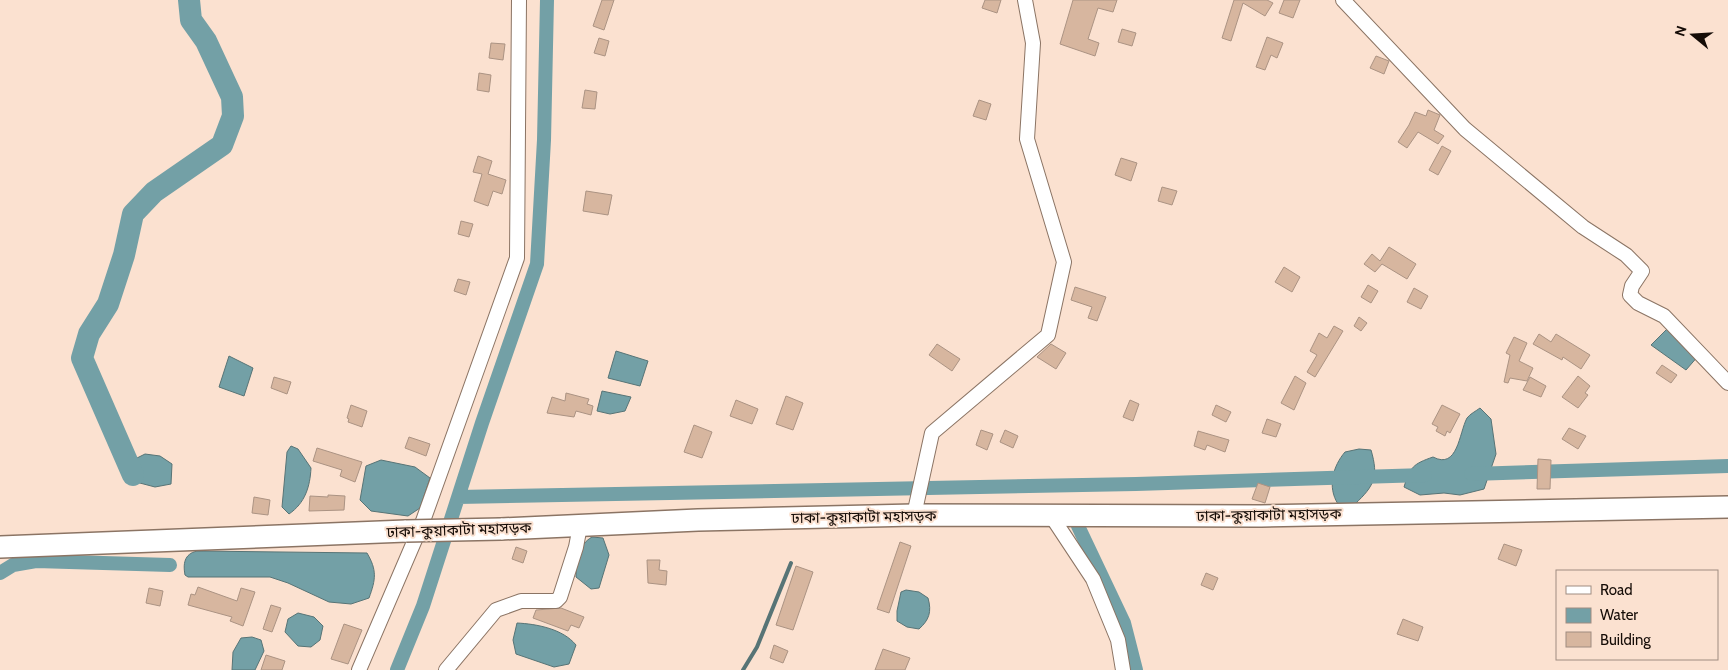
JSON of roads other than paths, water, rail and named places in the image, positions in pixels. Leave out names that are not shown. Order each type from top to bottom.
[{"type":"main road","name":"ঢাকা-কুয়াকাটা মহাসড়ক","points":[[0,547],[406,531],[914,515],[1261,516],[1728,507]]},
{"type":"street","points":[[360,670],[423,521],[517,258],[519,0]]},
{"type":"street","points":[[914,515],[932,433],[1048,335],[1064,262],[1027,139],[1033,43],[1025,0]]},
{"type":"street","points":[[1343,0],[1466,128],[1583,227],[1626,255],[1642,271],[1632,286],[1630,295],[1638,303],[1664,316],[1728,383]]},
{"type":"street","points":[[1052,516],[1093,579],[1118,640],[1122,670]]},
{"type":"street","points":[[446,670],[496,610],[522,601],[556,601],[560,597],[576,547],[580,526]]},
{"type":"water","points":[[1669,327],[1699,355],[1686,370],[1651,345]]},
{"type":"water","points":[[616,351],[648,361],[640,386],[608,378]]},
{"type":"water","points":[[229,356],[253,368],[244,396],[219,387]]},
{"type":"water","points":[[602,391],[631,397],[625,411],[610,414],[597,411]]},
{"type":"water","points":[[1480,408],[1491,419],[1496,454],[1484,489],[1460,495],[1444,493],[1420,495],[1404,487],[1408,475],[1417,464],[1433,457],[1441,460],[1453,454],[1467,418]]},
{"type":"water","points":[[291,446],[298,449],[311,468],[306,494],[299,505],[289,514],[282,507],[287,452]]},
{"type":"water","points":[[1359,449],[1371,450],[1375,467],[1371,486],[1355,504],[1338,504],[1332,484],[1337,464],[1345,452]]},
{"type":"water","points":[[145,454],[160,456],[172,464],[171,484],[155,487],[136,482],[133,471],[137,458]]},
{"type":"water","points":[[381,460],[415,467],[430,478],[420,508],[408,516],[371,511],[360,500],[366,466]]},
{"type":"water","points":[[592,537],[603,538],[609,555],[599,588],[591,589],[576,577],[576,571],[577,559],[581,549],[587,540]]},
{"type":"water","points":[[197,551],[367,553],[373,565],[374,580],[369,598],[351,604],[329,602],[270,577],[188,577],[185,575],[185,560],[189,554]]},
{"type":"water","points":[[906,590],[919,592],[928,598],[929,615],[919,629],[907,627],[897,621],[901,592]]},
{"type":"water","points":[[298,613],[314,617],[323,626],[320,640],[311,647],[298,646],[285,632],[288,619]]},
{"type":"water","points":[[517,623],[549,628],[571,640],[576,645],[569,664],[554,667],[516,654],[513,640]]},
{"type":"water","points":[[252,637],[261,640],[264,651],[255,670],[232,670],[233,652],[241,638]]},
{"type":"waterway","points":[[133,475],[82,358],[89,334],[108,304],[124,255],[133,214],[154,192],[222,145],[233,116],[232,97],[206,41],[191,20],[189,0]]},
{"type":"waterway","points":[[397,670],[423,606],[482,423],[537,264],[544,140],[547,0]]},
{"type":"waterway","points":[[1471,474],[1728,466]]},
{"type":"waterway","points":[[458,497],[1136,484],[1425,475]]},
{"type":"waterway","points":[[1078,526],[1124,623],[1136,670]]},
{"type":"waterway","points":[[0,573],[13,565],[36,561],[170,565]]},
{"type":"waterway","points":[[743,670],[757,647],[791,563]]}]
